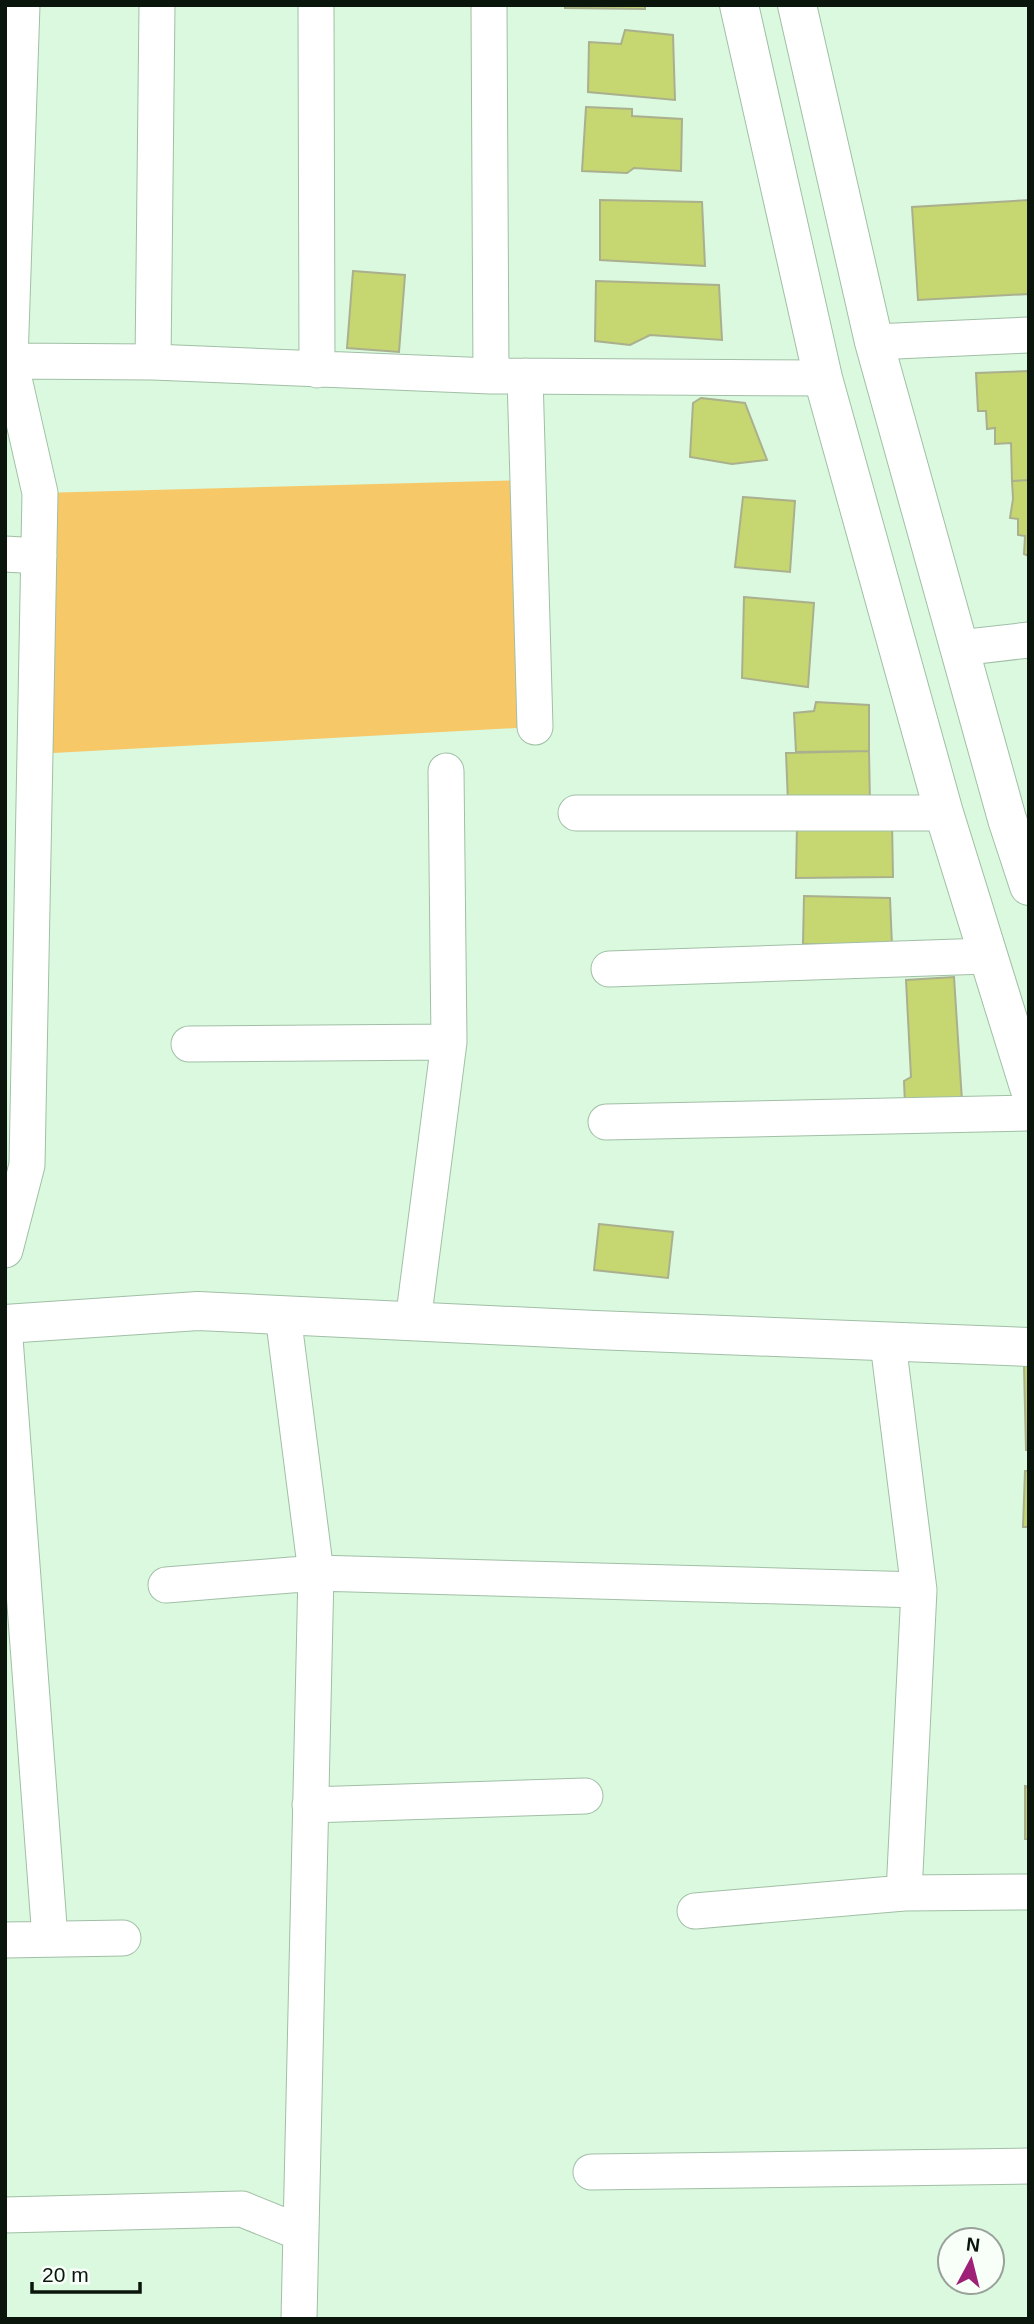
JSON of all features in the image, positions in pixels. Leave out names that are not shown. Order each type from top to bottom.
[{"type":"main road","points":[[739,5],[823,378],[944,813],[986,956],[1029,1087]]},
{"type":"main road","points":[[797,5],[874,342],[1007,819],[1029,886]]},
{"type":"main road","points":[[5,1324],[198,1311],[888,1343],[1029,1347]]},
{"type":"street","points":[[5,1250],[16,1165],[22,555],[40,493],[10,361],[11,166],[22,5]]},
{"type":"street","points":[[153,362],[157,5]]},
{"type":"street","points":[[316,5],[317,370]]},
{"type":"street","points":[[489,5],[491,376]]},
{"type":"street","points":[[874,342],[1029,335]]},
{"type":"street","points":[[10,361],[153,362],[491,376],[823,378]]},
{"type":"street","points":[[525,376],[535,727]]},
{"type":"street","points":[[959,648],[1029,640]]},
{"type":"street","points":[[413,1322],[449,1042],[446,771]]},
{"type":"street","points":[[576,813],[944,813]]},
{"type":"street","points":[[609,969],[986,956]]},
{"type":"street","points":[[189,1044],[449,1042]]},
{"type":"street","points":[[606,1122],[1029,1113]]},
{"type":"street","points":[[283,1315],[316,1573],[299,2319]]},
{"type":"street","points":[[5,1338],[50,1939]]},
{"type":"street","points":[[888,1343],[919,1590],[904,1893]]},
{"type":"street","points":[[166,1585],[316,1573],[919,1590]]},
{"type":"street","points":[[310,1805],[585,1796]]},
{"type":"street","points":[[695,1911],[904,1893],[1029,1892]]},
{"type":"street","points":[[5,1940],[123,1938]]},
{"type":"street","points":[[591,2172],[1029,2166]]},
{"type":"street","points":[[5,2215],[242,2209],[301,2233]]},
{"type":"shaded area","points":[[531,480],[535,727],[35,754],[40,493]]},
{"type":"building","points":[[565,5],[645,5],[645,9],[565,8]]},
{"type":"building","points":[[625,30],[673,35],[675,100],[588,92],[589,42],[621,44]]},
{"type":"building","points":[[586,107],[632,109],[632,116],[682,119],[681,171],[634,168],[627,173],[582,171]]},
{"type":"building","points":[[600,200],[702,202],[705,266],[600,260]]},
{"type":"building","points":[[1029,200],[1029,294],[918,300],[912,207]]},
{"type":"building","points":[[353,271],[405,275],[399,352],[347,348]]},
{"type":"building","points":[[596,281],[719,285],[722,340],[650,335],[630,345],[595,341]]},
{"type":"building","points":[[1029,371],[1029,480],[1012,481],[1011,443],[995,444],[995,428],[987,429],[986,411],[978,411],[976,373]]},
{"type":"building","points":[[701,398],[745,403],[767,460],[732,464],[690,457],[693,403]]},
{"type":"building","points":[[1029,480],[1029,556],[1024,554],[1025,536],[1018,535],[1018,519],[1010,518],[1012,481]]},
{"type":"building","points":[[743,497],[795,501],[790,572],[735,567]]},
{"type":"building","points":[[744,597],[814,603],[808,687],[742,678]]},
{"type":"building","points":[[816,702],[869,705],[869,751],[796,752],[794,713],[814,711]]},
{"type":"building","points":[[869,751],[870,803],[788,802],[786,753]]},
{"type":"building","points":[[892,822],[893,877],[796,878],[797,824]]},
{"type":"building","points":[[804,896],[890,898],[892,946],[803,944]]},
{"type":"building","points":[[954,977],[962,1101],[905,1104],[904,1081],[911,1077],[906,980]]},
{"type":"building","points":[[599,1224],[673,1232],[668,1278],[594,1270]]},
{"type":"building","points":[[1029,1365],[1029,1450],[1026,1450],[1024,1366]]},
{"type":"building","points":[[1025,1471],[1029,1471],[1029,1527],[1023,1527]]},
{"type":"building","points":[[1025,1786],[1029,1787],[1029,1839],[1025,1839]]}]
